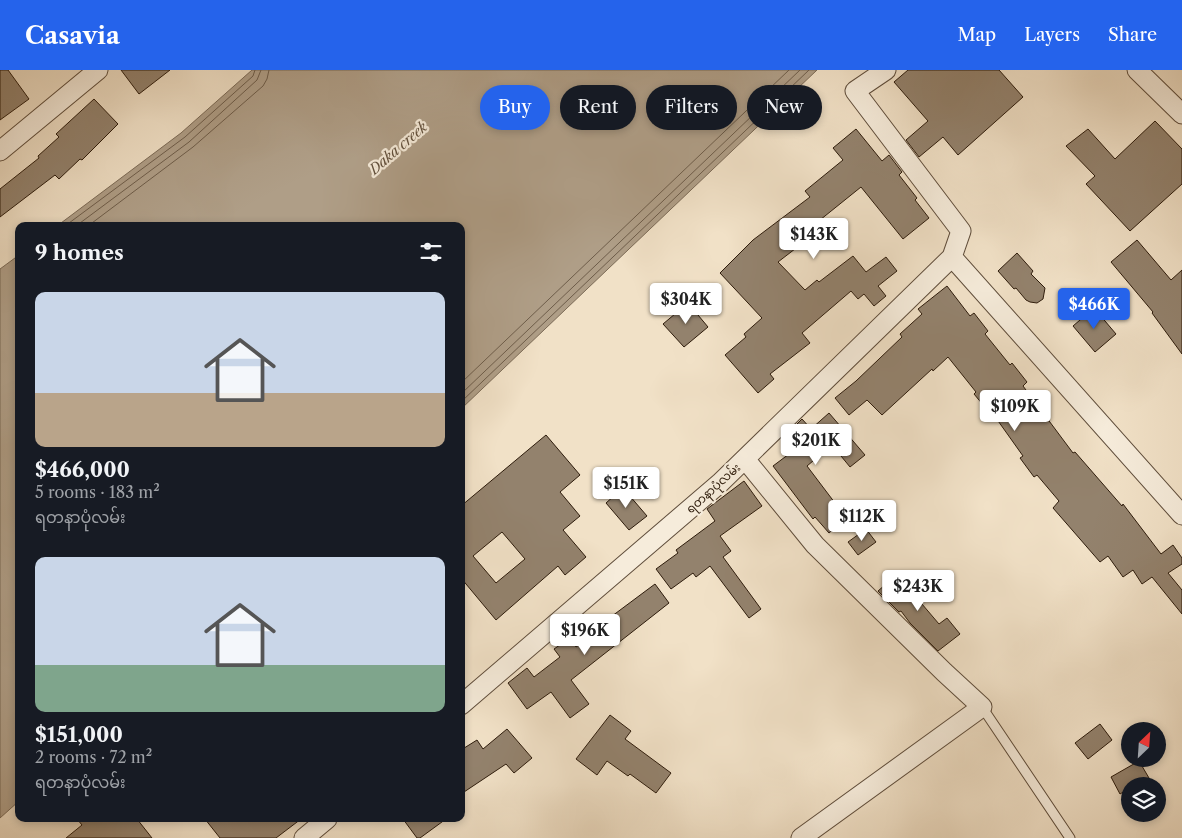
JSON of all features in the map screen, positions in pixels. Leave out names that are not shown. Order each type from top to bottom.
[{"type":"street","points":[[0,151],[98,70]]},
{"type":"street","points":[[886,70],[855,91],[961,231],[952,257],[1182,515]]},
{"type":"street","points":[[1137,70],[1182,114]]},
{"type":"street","name":"ရတနာပုံလမ်း","points":[[465,702],[705,496],[952,257]]},
{"type":"street","points":[[744,459],[815,545],[982,707],[801,838]]},
{"type":"street","points":[[304,838],[323,822]]},
{"type":"lane","points":[[982,707],[1070,838]]},
{"type":"water","name":"Daka creek","points":[[252,70],[817,70],[801,85],[747,85],[747,130],[754,130],[465,405],[465,222],[62,222],[181,133]]},
{"type":"water","points":[[15,258],[15,805],[0,818],[0,269]]},
{"type":"building","points":[[0,70],[8,70],[29,99],[0,120]]},
{"type":"building","points":[[121,70],[170,70],[139,94]]},
{"type":"building","points":[[908,70],[999,70],[1023,97],[958,155],[943,137],[919,157],[906,140],[928,121],[894,82]]},
{"type":"building","points":[[94,99],[118,124],[82,160],[80,159],[59,179],[55,175],[0,217],[0,189],[39,158],[38,156],[59,137],[56,134]]},
{"type":"building","points":[[1155,121],[1182,149],[1182,184],[1130,231],[1086,184],[1095,176],[1066,146],[1088,129],[1115,159]]},
{"type":"building","points":[[856,129],[882,161],[889,155],[902,172],[899,175],[917,198],[915,200],[929,218],[903,239],[861,187],[820,220],[827,230],[806,245],[804,242],[778,262],[805,290],[817,280],[819,282],[853,256],[866,272],[886,257],[897,271],[878,286],[886,296],[874,306],[864,294],[858,299],[851,291],[802,333],[810,343],[770,374],[774,379],[758,393],[725,355],[746,337],[744,334],[762,318],[720,273],[753,240],[810,197],[805,191],[843,160],[833,148]]},
{"type":"building","points":[[1137,240],[1171,280],[1182,270],[1182,354],[1153,312],[1111,262]]},
{"type":"building","points":[[1017,253],[1033,271],[1031,274],[1045,288],[1043,299],[1037,303],[1026,300],[998,271]]},
{"type":"building","points":[[947,286],[970,316],[974,313],[988,331],[985,334],[1010,365],[1012,363],[1027,382],[1023,386],[1073,453],[1075,452],[1122,506],[1123,504],[1161,554],[1173,545],[1182,558],[1182,564],[1168,573],[1182,590],[1182,614],[1152,577],[1142,584],[1133,570],[1123,577],[1108,556],[1100,562],[1053,508],[1059,501],[1037,475],[1034,477],[1020,458],[1023,456],[991,411],[989,412],[974,394],[976,392],[948,357],[933,371],[932,369],[882,415],[867,400],[849,415],[835,398],[856,381],[902,337],[900,334],[922,314],[918,309]]},
{"type":"building","points":[[688,303],[708,327],[684,347],[663,324]]},
{"type":"building","points":[[1094,308],[1116,334],[1095,352],[1073,326]]},
{"type":"building","points":[[829,413],[865,455],[850,467],[832,445],[807,466],[835,503],[830,506],[843,521],[829,533],[815,517],[813,519],[773,466],[797,448],[786,435],[802,419],[811,429]]},
{"type":"building","points":[[546,435],[580,475],[560,492],[580,516],[563,530],[586,557],[565,575],[558,566],[496,620],[465,583],[465,503]],"holes":[[[502,532],[525,559],[496,583],[473,556]]]},
{"type":"building","points":[[744,481],[762,506],[720,536],[731,551],[723,557],[761,609],[749,618],[710,566],[696,577],[693,573],[671,589],[656,569],[678,553],[676,550],[715,521],[707,509]]},
{"type":"building","points":[[623,488],[647,516],[629,530],[606,503]]},
{"type":"building","points":[[866,529],[876,542],[858,555],[848,542]]},
{"type":"building","points":[[901,571],[921,593],[916,597],[939,624],[947,618],[960,634],[938,651],[910,623],[901,611],[899,612],[878,591]]},
{"type":"building","points":[[655,584],[669,603],[571,680],[589,704],[570,718],[551,692],[527,709],[508,683],[527,668],[534,677],[560,657],[554,649],[570,638],[576,647],[602,628],[600,625]]},
{"type":"building","points":[[610,715],[631,731],[625,739],[671,773],[656,793],[630,774],[628,776],[607,761],[597,775],[576,759]]},
{"type":"building","points":[[1100,724],[1112,740],[1088,759],[1075,743]]},
{"type":"building","points":[[507,729],[532,758],[514,773],[506,764],[465,791],[465,748],[477,740],[483,749]]},
{"type":"building","points":[[1127,768],[1143,768],[1148,777],[1121,777],[1120,794],[1111,777]]},
{"type":"building","points":[[80,822],[139,822],[152,838],[66,838],[82,825]]},
{"type":"building","points":[[207,822],[297,822],[276,838],[220,838]]},
{"type":"building","points":[[405,822],[442,822],[420,838],[417,838]]}]
